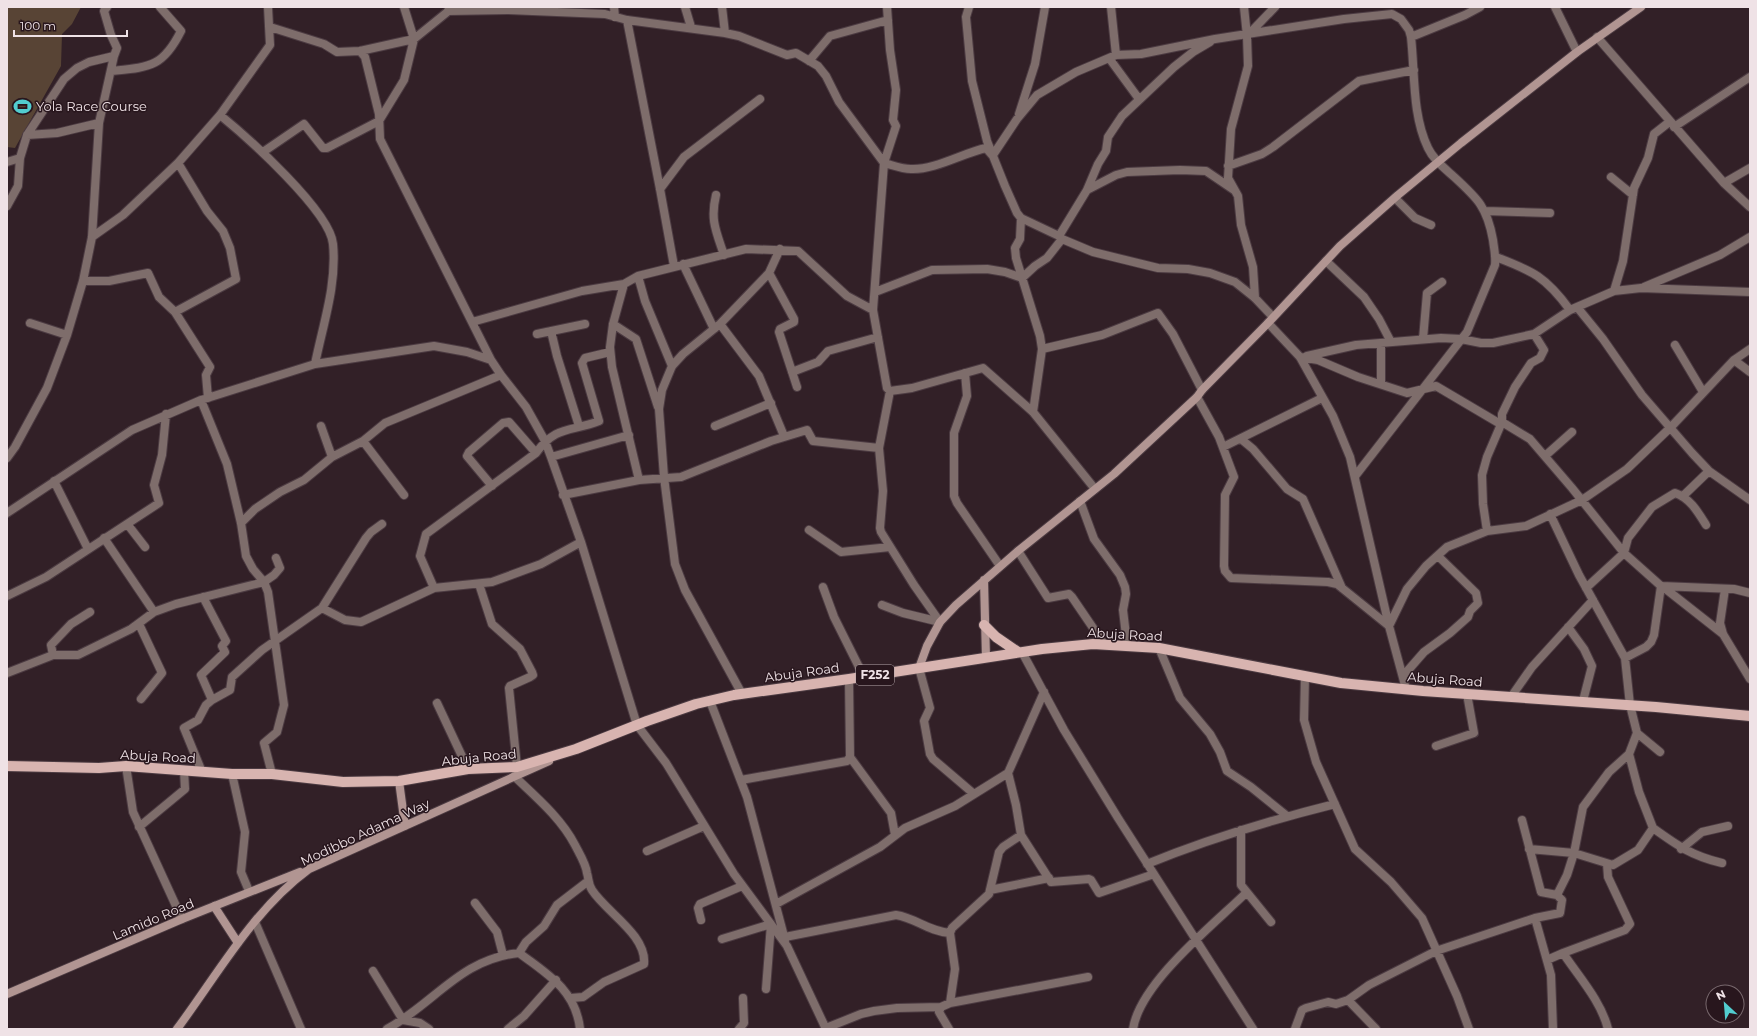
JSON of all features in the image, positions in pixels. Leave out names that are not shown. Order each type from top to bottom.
[{"type":"main road","points":[[984,625],[996,637],[1020,652]]},
{"type":"main road","name":"Abuja Road","points":[[7,766],[99,768],[126,766],[232,774],[272,774],[343,782],[398,781],[468,769],[515,772],[637,724],[710,700],[1020,652],[1104,644],[1127,644],[1159,648],[1341,683],[1406,690],[1583,701],[1750,716]]},
{"type":"street","points":[[7,458],[15,448],[47,388],[67,334],[83,281],[92,237],[99,123],[117,48],[111,35],[104,11],[107,7]]},
{"type":"street","points":[[112,70],[148,66],[159,61],[166,54],[181,31],[160,7]]},
{"type":"street","points":[[92,237],[123,215],[178,163],[220,115],[270,45],[268,7]]},
{"type":"street","points":[[263,152],[304,124],[323,148],[327,148],[380,121],[404,80],[414,39],[404,7]]},
{"type":"street","points":[[614,7],[615,17]]},
{"type":"street","points":[[686,7],[691,27]]},
{"type":"street","points":[[722,7],[725,33]]},
{"type":"street","points":[[886,7],[896,90],[893,120],[896,126],[884,163],[873,310],[887,388],[890,391],[879,448],[883,491],[881,532],[914,585],[940,622]]},
{"type":"street","points":[[969,7],[966,17],[972,81],[992,155],[1017,213],[1021,218],[1092,252],[1158,268],[1188,269],[1210,273],[1235,282],[1255,298],[1300,357],[1333,416],[1350,457],[1356,476],[1389,626],[1406,690]]},
{"type":"street","points":[[1017,119],[1035,64],[1045,7]]},
{"type":"street","points":[[1110,7],[1112,56],[1139,99]]},
{"type":"street","points":[[1244,7],[1248,66],[1231,129],[1228,178],[1238,196],[1241,225],[1253,267],[1255,298]]},
{"type":"street","points":[[1247,36],[1275,7]]},
{"type":"street","points":[[1410,37],[1465,15],[1480,7]]},
{"type":"street","points":[[1555,7],[1577,52]]},
{"type":"street","points":[[974,794],[933,759],[930,754],[924,721],[930,708],[919,668],[927,646],[940,622],[956,604],[1000,566],[1126,463],[1199,393],[1271,320],[1340,246],[1438,162],[1577,52],[1641,7]]},
{"type":"street","points":[[270,27],[324,44],[337,52],[360,51],[414,39],[450,9],[576,11],[605,14],[626,20],[691,27],[725,33],[739,36],[787,55],[796,52],[818,66],[826,76],[844,109],[884,163],[911,169],[931,166],[972,151],[986,148],[992,155]]},
{"type":"street","points":[[992,155],[1017,119],[1037,95],[1076,72],[1112,56],[1141,54],[1215,39],[1247,36],[1344,19],[1392,14],[1401,19],[1409,30],[1420,128],[1429,150],[1438,162],[1476,198],[1485,211],[1491,227],[1496,257],[1495,264],[1467,332],[1422,388],[1356,476]]},
{"type":"street","points":[[626,20],[674,266]]},
{"type":"street","points":[[808,61],[830,36],[888,20]]},
{"type":"street","points":[[1597,37],[1671,124],[1724,183],[1750,207]]},
{"type":"street","points":[[1022,278],[1035,266],[1047,258],[1060,238],[1087,190],[1098,164],[1106,151],[1108,137],[1122,116],[1183,60],[1215,39]]},
{"type":"street","points":[[360,51],[365,57],[380,121],[380,139],[491,360],[526,407],[545,441],[581,542],[637,724],[666,762],[742,886],[786,942]]},
{"type":"street","points":[[7,206],[18,186],[20,158],[27,135],[64,79],[78,68],[89,62],[114,56]]},
{"type":"street","points":[[1228,166],[1262,154],[1273,147],[1359,81],[1414,70]]},
{"type":"street","points":[[1614,291],[1623,261],[1634,188],[1648,158],[1654,134],[1668,124],[1671,124],[1750,77]]},
{"type":"street","points":[[660,189],[684,157],[760,99]]},
{"type":"street","points":[[220,115],[263,152],[316,212],[329,231],[333,242],[333,286],[327,306],[315,364]]},
{"type":"street","points":[[27,135],[57,133],[99,123]]},
{"type":"street","points":[[7,162],[20,158]]},
{"type":"street","points":[[175,312],[236,279],[230,248],[223,231],[207,211],[178,163]]},
{"type":"street","points":[[1724,183],[1750,168]]},
{"type":"street","points":[[1087,190],[1116,175],[1127,172],[1180,170],[1206,171],[1235,190]]},
{"type":"street","points":[[1611,177],[1633,195]]},
{"type":"street","points":[[716,195],[713,220],[724,255]]},
{"type":"street","points":[[1395,198],[1414,218],[1430,225]]},
{"type":"street","points":[[1485,211],[1550,213]]},
{"type":"street","points":[[1021,218],[1020,239],[1015,248],[1016,258],[1040,336],[1042,349],[1033,412]]},
{"type":"street","points":[[1641,288],[1720,255],[1750,237]]},
{"type":"street","points":[[472,322],[582,291],[624,284],[638,276],[746,249],[780,249],[798,251],[847,296],[873,310]]},
{"type":"street","points":[[742,694],[685,590],[678,573],[673,552],[664,477],[659,409],[662,390],[672,366],[683,354],[717,326],[769,273],[780,249]]},
{"type":"street","points":[[1496,257],[1527,269],[1540,277],[1557,292],[1574,309],[1642,395],[1709,471],[1750,500]]},
{"type":"street","points":[[1326,261],[1364,297],[1379,319],[1391,342]]},
{"type":"street","points":[[683,264],[717,326],[759,376],[784,436]]},
{"type":"street","points":[[875,292],[932,270],[987,269],[1006,272],[1022,278]]},
{"type":"street","points":[[83,281],[109,281],[148,273],[159,297],[175,312],[210,367],[206,375],[205,399],[227,464],[241,523],[246,556],[253,569],[264,582],[268,592],[274,643],[284,705],[277,732],[264,743],[272,774]]},
{"type":"street","points":[[769,273],[794,319],[794,322],[780,329],[778,332],[797,387]]},
{"type":"street","points":[[638,276],[645,301],[672,366]]},
{"type":"street","points":[[1423,339],[1427,293],[1442,282]]},
{"type":"street","points":[[624,284],[613,324],[610,352],[639,480]]},
{"type":"street","points":[[1300,357],[1356,345],[1423,339],[1461,339],[1481,343],[1493,343],[1534,334],[1574,309],[1614,291],[1641,288],[1750,292]]},
{"type":"street","points":[[1042,349],[1102,335],[1158,313],[1173,334],[1223,447],[1234,477],[1225,495],[1224,566],[1228,574],[1232,578],[1328,582],[1342,588],[1389,626]]},
{"type":"street","points":[[30,323],[67,334]]},
{"type":"street","points":[[537,334],[585,324]]},
{"type":"street","points":[[613,324],[636,339],[659,409]]},
{"type":"street","points":[[551,331],[557,356],[580,426]]},
{"type":"street","points":[[1487,531],[1483,504],[1482,475],[1487,457],[1502,422],[1502,414],[1515,387],[1531,363],[1540,358],[1543,353],[1544,350],[1534,334]]},
{"type":"street","points":[[792,372],[818,362],[828,351],[878,337]]},
{"type":"street","points":[[1381,343],[1381,384]]},
{"type":"street","points":[[1675,345],[1703,392]]},
{"type":"street","points":[[7,513],[132,430],[166,414],[205,399],[315,364],[434,346],[467,352],[491,360]]},
{"type":"street","points":[[1389,626],[1407,589],[1447,547],[1487,531],[1526,526],[1582,500],[1627,469],[1671,427],[1734,360],[1750,349]]},
{"type":"street","points":[[434,588],[420,556],[426,534],[536,453],[545,441],[558,432],[597,422],[600,418],[582,363],[583,360],[610,352]]},
{"type":"street","points":[[1300,357],[1318,360],[1358,377],[1407,393],[1422,388],[1436,386],[1497,422],[1502,422],[1530,438],[1624,552],[1661,586],[1723,634]]},
{"type":"street","points":[[1734,360],[1750,372]]},
{"type":"street","points":[[890,391],[912,388],[983,368],[1033,412],[1095,489]]},
{"type":"street","points":[[965,373],[967,396],[954,433],[954,496],[957,503],[1000,566]]},
{"type":"street","points":[[241,523],[255,509],[280,492],[304,480],[332,457],[363,441],[392,420],[501,375]]},
{"type":"street","points":[[1223,447],[1322,398]]},
{"type":"street","points":[[715,426],[771,403]]},
{"type":"street","points":[[7,596],[46,577],[104,538],[128,525],[159,503],[154,485],[162,455],[166,414]]},
{"type":"street","points":[[492,486],[467,456],[469,452],[503,423],[509,422],[536,453]]},
{"type":"street","points":[[321,426],[332,457]]},
{"type":"street","points":[[563,495],[639,480],[664,477],[681,477],[784,436],[808,430],[813,441],[879,448]]},
{"type":"street","points":[[1545,456],[1572,432]]},
{"type":"street","points":[[551,457],[629,435]]},
{"type":"street","points":[[1241,438],[1253,449],[1286,489],[1303,500],[1342,588]]},
{"type":"street","points":[[363,441],[404,495]]},
{"type":"street","points":[[1683,496],[1709,471]]},
{"type":"street","points":[[54,482],[88,549]]},
{"type":"street","points":[[1586,588],[1624,552],[1628,538],[1652,507],[1675,493],[1683,496],[1706,524]]},
{"type":"street","points":[[1080,501],[1094,539],[1120,575],[1125,587],[1126,594],[1123,610],[1127,644]]},
{"type":"street","points":[[1550,514],[1586,588],[1625,658],[1630,705],[1637,733],[1629,754],[1610,772],[1583,807],[1574,853],[1567,875],[1557,895]]},
{"type":"street","points":[[202,772],[184,728],[198,720],[206,705],[212,700],[230,690],[232,677],[262,650],[322,608],[366,538],[371,532],[382,524]]},
{"type":"street","points":[[128,525],[145,547]]},
{"type":"street","points":[[809,530],[841,552],[890,547]]},
{"type":"street","points":[[104,538],[154,612]]},
{"type":"street","points":[[322,608],[345,620],[361,622],[434,588],[492,582],[541,564],[581,542]]},
{"type":"street","points":[[1018,551],[1048,598],[1069,594],[1072,596],[1104,644]]},
{"type":"street","points":[[1402,676],[1424,652],[1468,618],[1470,611],[1478,602],[1476,593],[1438,556]]},
{"type":"street","points":[[7,673],[53,655],[78,655],[103,644],[139,624],[154,612],[194,598],[264,582],[274,575],[280,568],[276,558]]},
{"type":"street","points":[[984,580],[986,658]]},
{"type":"street","points":[[479,584],[492,624],[520,648],[533,675],[510,686],[509,688],[515,772],[565,829],[575,844],[587,873],[587,882],[593,892],[632,934],[640,946],[644,958],[644,964],[639,967],[604,982],[582,997],[571,998]]},
{"type":"street","points":[[1661,586],[1725,589],[1750,593]]},
{"type":"street","points":[[1625,658],[1651,642],[1654,635],[1661,586]]},
{"type":"street","points":[[823,587],[834,617],[864,677]]},
{"type":"street","points":[[1725,589],[1720,623],[1723,634],[1750,679]]},
{"type":"street","points":[[203,597],[226,641],[222,646],[225,652],[201,675],[212,700]]},
{"type":"street","points":[[1511,697],[1532,667],[1593,600]]},
{"type":"street","points":[[882,605],[903,613],[940,622]]},
{"type":"street","points":[[53,655],[51,645],[71,624],[90,612]]},
{"type":"street","points":[[139,624],[162,673],[141,699]]},
{"type":"street","points":[[1568,627],[1584,648],[1592,666],[1583,701]]},
{"type":"street","points":[[1159,648],[1180,698],[1210,734],[1220,752],[1227,771],[1251,786],[1287,816]]},
{"type":"street","points":[[1020,652],[1044,692],[1064,730],[1147,864],[1253,1029]]},
{"type":"street","points":[[1304,676],[1304,720],[1316,762],[1354,849],[1390,882],[1419,914],[1457,996],[1468,1029]]},
{"type":"street","points":[[849,679],[850,756],[891,813],[895,836]]},
{"type":"street","points":[[776,904],[880,847],[905,828],[955,806],[1008,774],[1044,692]]},
{"type":"street","points":[[1436,746],[1474,733],[1467,694]]},
{"type":"street","points":[[710,700],[747,797],[786,942],[826,1029],[861,1014],[874,1011],[897,1008],[940,1007],[950,1003],[1088,977]]},
{"type":"street","points":[[437,703],[468,769]]},
{"type":"street","points":[[1637,733],[1660,752]]},
{"type":"street","points":[[1629,754],[1639,792],[1653,828],[1682,849],[1701,858],[1722,863]]},
{"type":"street","points":[[741,780],[844,763],[850,756]]},
{"type":"street","points":[[126,766],[130,801],[140,828],[182,919]]},
{"type":"street","points":[[140,828],[185,789],[184,770]]},
{"type":"street","name":"Modibbo Adama Way","points":[[177,1029],[238,943],[270,902],[291,882],[309,868],[405,826],[515,772]]},
{"type":"street","points":[[232,774],[245,832],[241,872],[249,891]]},
{"type":"street","points":[[1008,774],[1016,805],[1021,836],[1049,878],[1054,883],[1091,880],[1099,893],[1154,874]]},
{"type":"street","points":[[398,781],[405,826]]},
{"type":"street","points":[[1147,864],[1192,846],[1241,830],[1287,816],[1335,804]]},
{"type":"street","points":[[1295,1029],[1302,1010],[1328,1002],[1336,1004],[1348,1000],[1369,985],[1436,951],[1535,918],[1560,913],[1562,900],[1557,895],[1541,892],[1522,820]]},
{"type":"street","points":[[647,851],[704,826]]},
{"type":"street","points":[[1682,849],[1702,832],[1728,826]]},
{"type":"street","points":[[1529,849],[1574,853],[1614,865],[1638,850],[1653,828]]},
{"type":"street","points":[[1241,830],[1241,884],[1246,893],[1271,922]]},
{"type":"street","points":[[950,1003],[955,969],[950,933],[952,928],[989,894],[999,852],[1003,847],[1021,836]]},
{"type":"street","points":[[1547,960],[1625,930],[1630,924],[1608,877],[1607,864]]},
{"type":"street","name":"Lamido Road","points":[[7,994],[249,891],[309,868]]},
{"type":"street","points":[[990,890],[1049,878]]},
{"type":"street","points":[[519,953],[526,942],[544,926],[557,905],[587,882]]},
{"type":"street","points":[[702,920],[698,908],[700,904],[742,886]]},
{"type":"street","points":[[1133,1029],[1134,1020],[1154,984],[1196,940],[1246,893]]},
{"type":"street","points":[[475,903],[497,932],[504,954]]},
{"type":"street","points":[[214,906],[238,943]]},
{"type":"street","points":[[786,942],[896,915],[902,916],[936,932],[950,933]]},
{"type":"street","points":[[1535,918],[1551,975],[1552,1028]]},
{"type":"street","points":[[255,922],[301,1029]]},
{"type":"street","points":[[722,939],[771,924]]},
{"type":"street","points":[[766,989],[771,924]]},
{"type":"street","points":[[386,1029],[403,1020],[454,977],[476,965],[504,954],[519,953],[556,980],[571,998],[578,1014],[580,1029]]},
{"type":"street","points":[[1563,953],[1599,1006],[1605,1018],[1608,1029]]},
{"type":"street","points":[[373,971],[403,1020],[420,1023],[429,1029]]},
{"type":"street","points":[[508,1029],[524,1016],[556,980]]},
{"type":"street","points":[[739,1029],[744,1023],[744,998]]},
{"type":"street","points":[[1348,1000],[1376,1029]]},
{"type":"street","points":[[940,1007],[939,1012],[949,1029]]},
{"type":"shaded area","name":"Yola Race Course","points":[[7,7],[81,7],[72,24],[62,34],[61,66],[15,148],[7,147]]},
{"type":"place","name":"Yola Race Course","points":[[23,106]]}]
